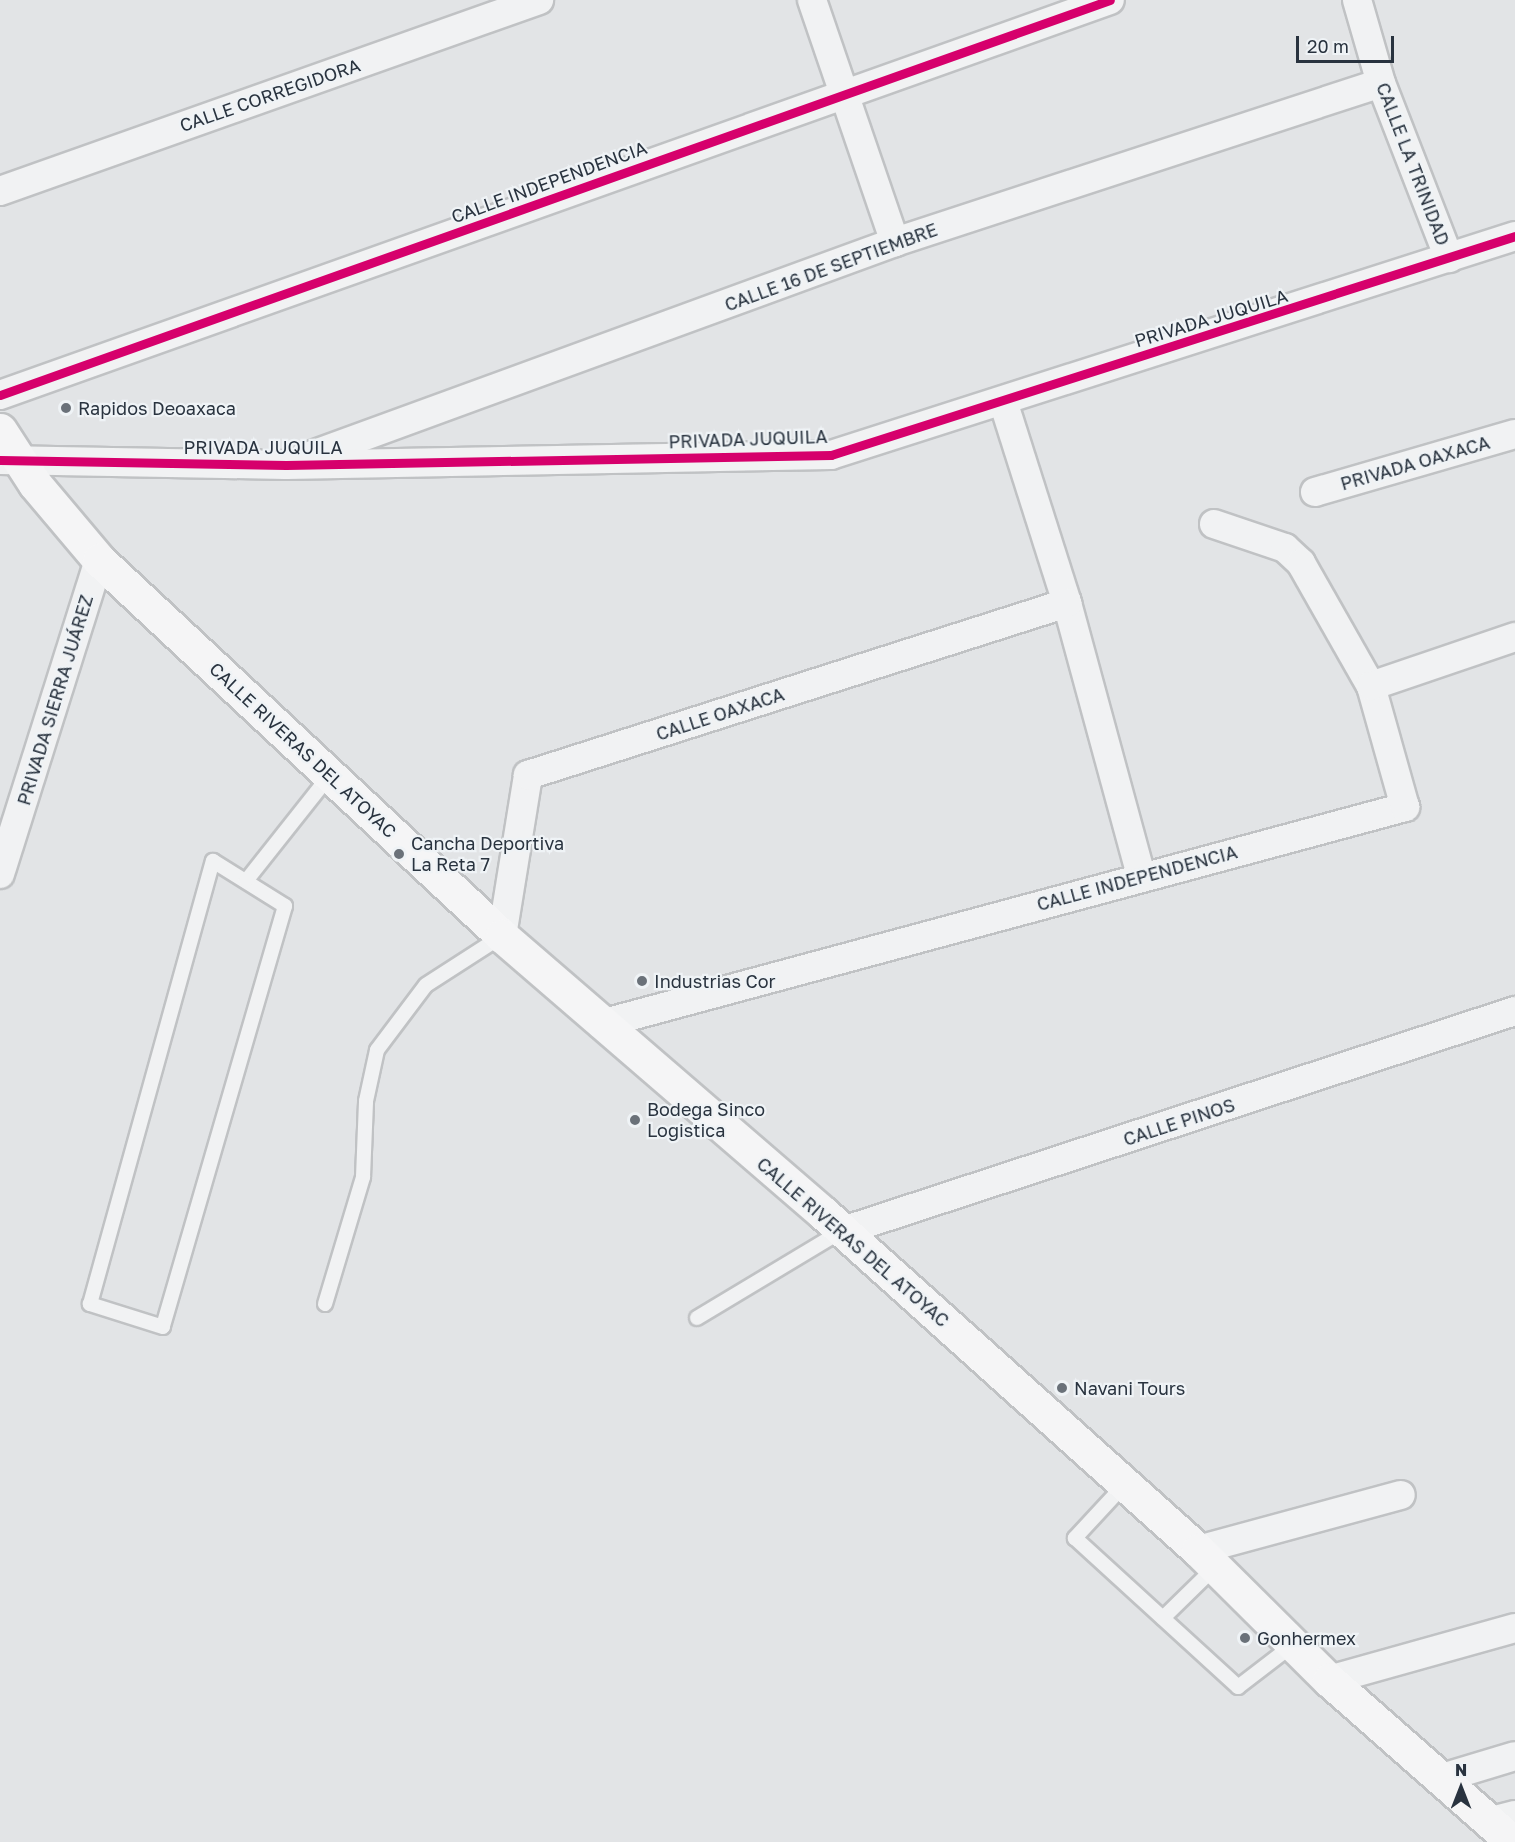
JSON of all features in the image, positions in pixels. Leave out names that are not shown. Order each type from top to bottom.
[{"type":"main road","name":"CALLE RIVERAS DEL ATOYAC","points":[[0,430],[10,461],[99,560],[502,936],[843,1231],[1125,1484],[1207,1558],[1329,1680],[1439,1779],[1506,1826]]},
{"type":"street","name":"CALLE CORREGIDORA","points":[[0,191],[539,0]]},
{"type":"street","points":[[812,0],[847,93],[895,242]]},
{"type":"street","name":"CALLE INDEPENDENCIA","points":[[0,395],[1110,0]]},
{"type":"street","name":"CALLE LA TRINIDAD","points":[[1357,0],[1381,83],[1449,258]]},
{"type":"street","name":"CALLE 16 DE SEPTIEMBRE","points":[[286,465],[895,242],[1381,83]]},
{"type":"street","name":"PRIVADA JUQUILA","points":[[10,461],[286,465],[831,455],[1515,236]]},
{"type":"street","points":[[1003,401],[1067,603],[1141,876]]},
{"type":"street","name":"PRIVADA OAXACA","points":[[1315,492],[1515,434]]},
{"type":"street","points":[[1214,524],[1285,548],[1301,563],[1371,686],[1515,637]]},
{"type":"street","name":"PRIVADA SIERRA JUÁREZ","points":[[0,874],[99,560]]},
{"type":"street","name":"CALLE OAXACA","points":[[502,936],[528,775],[1067,603]]},
{"type":"street","name":"CALLE INDEPENDENCIA","points":[[601,1024],[1141,876],[1405,807],[1371,686]]},
{"type":"street","name":"CALLE PINOS","points":[[843,1231],[1515,1011]]},
{"type":"street","points":[[1207,1558],[1401,1495]]},
{"type":"street","points":[[1329,1680],[1515,1628]]},
{"type":"street","points":[[1439,1779],[1515,1756]]},
{"type":"lane","points":[[246,882],[330,775]]},
{"type":"lane","points":[[213,861],[246,882],[285,906],[164,1327],[90,1304],[213,861]]},
{"type":"lane","points":[[325,1304],[363,1177],[366,1101],[377,1050],[426,985],[502,936]]},
{"type":"lane","points":[[698,1318],[843,1231]]},
{"type":"lane","points":[[1125,1484],[1075,1538],[1238,1687],[1294,1644]]},
{"type":"lane","points":[[1163,1618],[1207,1558]]},
{"type":"cycle path","points":[[0,395],[1110,0]]},
{"type":"cycle path","points":[[0,460],[286,465],[831,455],[1515,236]]},
{"type":"place","name":"Rapidos Deoaxaca","points":[[66,408]]},
{"type":"place","name":"Cancha Deportiva La Reta 7","points":[[399,854]]},
{"type":"place","name":"Industrias Cor","points":[[642,981]]},
{"type":"place","name":"Bodega Sinco Logistica","points":[[635,1120]]},
{"type":"place","name":"Navani Tours","points":[[1062,1388]]},
{"type":"place","name":"Gonhermex","points":[[1245,1638]]}]
